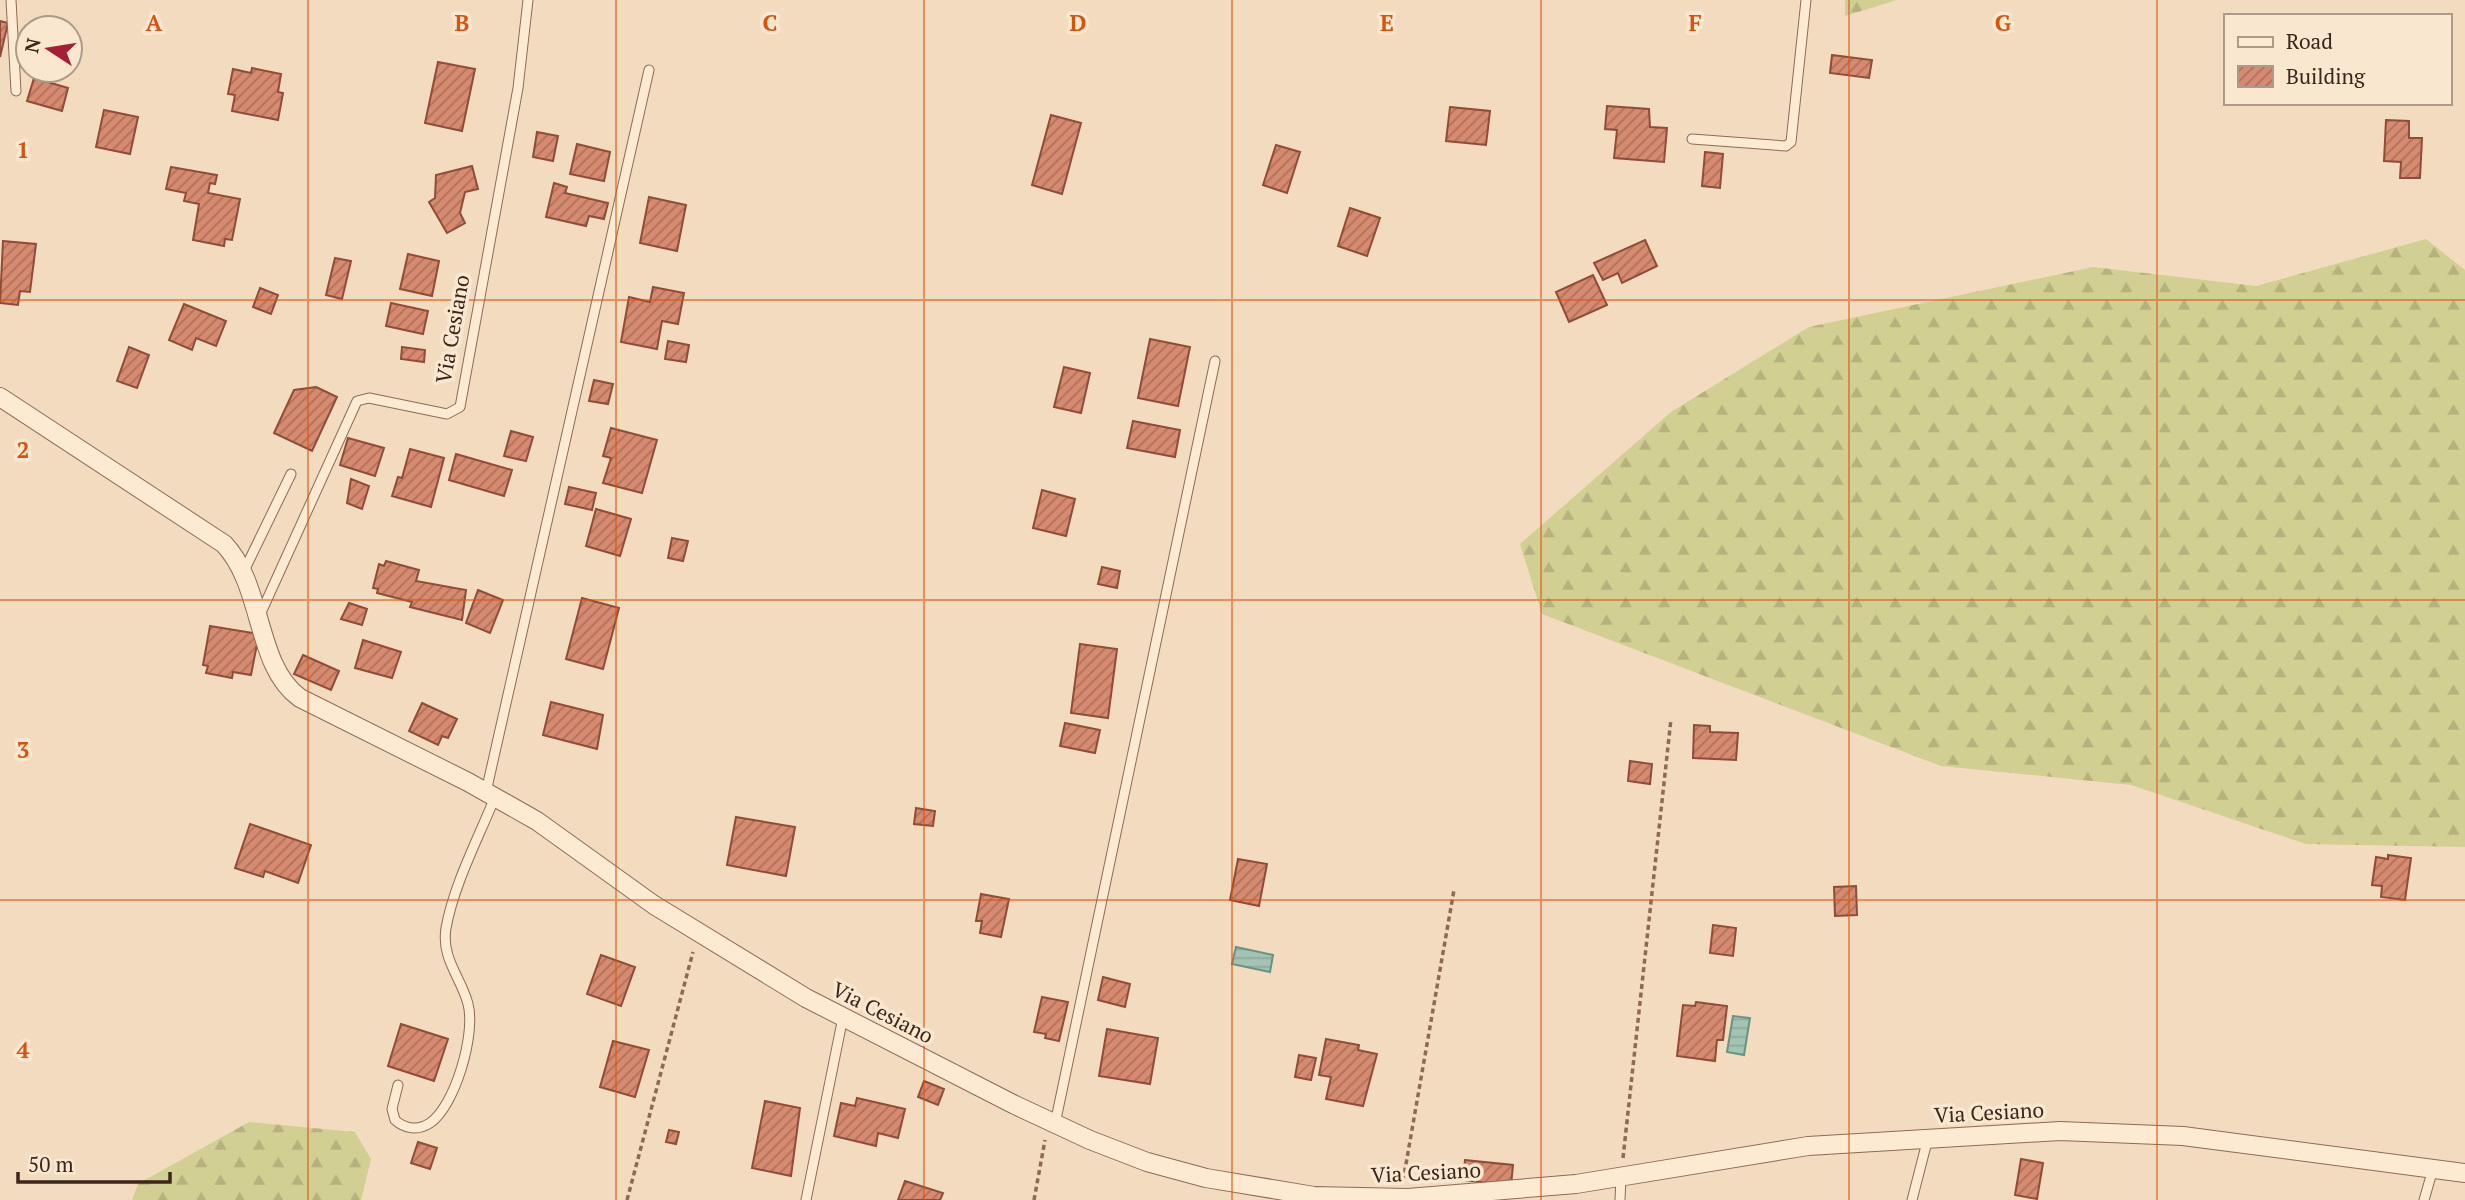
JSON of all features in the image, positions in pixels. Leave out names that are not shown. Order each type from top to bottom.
[{"type":"street","name":"Via Cesiano","points":[[0,397],[216,538],[231,552],[244,571],[276,667],[295,695],[491,795],[562,837],[698,933],[843,1017],[1052,1122],[1147,1163],[1206,1178],[1314,1196],[1419,1198],[1621,1177],[1786,1149],[2049,1131],[2156,1134],[2465,1173]]},
{"type":"lane","points":[[11,0],[16,90]]},
{"type":"lane","name":"Via Cesiano","points":[[259,617],[357,401],[369,398],[447,414],[460,407],[518,88],[528,0]]},
{"type":"lane","points":[[1692,139],[1786,146],[1791,142],[1806,0]]},
{"type":"lane","points":[[398,1085],[393,1104],[395,1120],[410,1128],[422,1127],[435,1119],[448,1102],[459,1070],[470,1021],[466,997],[449,965],[446,930],[456,893],[491,795],[649,70]]},
{"type":"lane","points":[[1052,1122],[1215,361]]},
{"type":"lane","points":[[244,571],[291,474]]},
{"type":"lane","points":[[806,1200],[843,1017]]},
{"type":"lane","points":[[1912,1200],[1928,1138]]},
{"type":"lane","points":[[2424,1200],[2433,1169]]},
{"type":"lane","points":[[1620,1200],[1621,1177]]},
{"type":"path","points":[[1621,1177],[1671,719]]},
{"type":"path","points":[[1400,1198],[1454,890]]},
{"type":"path","points":[[627,1200],[698,933]]},
{"type":"path","points":[[1034,1200],[1052,1122]]},
{"type":"green space","points":[[1845,0],[1897,0],[1845,16]]},
{"type":"green space","points":[[2426,239],[2465,270],[2465,847],[2306,844],[2131,785],[1941,766],[1542,614],[1520,544],[1671,412],[1809,327],[2093,267],[2256,286]]},
{"type":"green space","points":[[249,1122],[355,1132],[371,1159],[361,1200],[132,1200],[138,1184]]},
{"type":"shaded area","points":[[1236,947],[1273,955],[1270,972],[1232,964]]},
{"type":"shaded area","points":[[1733,1016],[1750,1018],[1744,1055],[1727,1052]]},
{"type":"building","points":[[0,21],[8,23],[0,57]]},
{"type":"building","points":[[1832,55],[1872,60],[1869,78],[1830,73]]},
{"type":"building","points":[[438,62],[475,69],[462,131],[425,123]]},
{"type":"building","points":[[252,68],[281,74],[278,92],[283,93],[278,120],[232,111],[235,95],[228,94],[233,69],[251,73]]},
{"type":"building","points":[[32,84],[54,84],[68,88],[62,111],[27,101]]},
{"type":"building","points":[[1607,106],[1649,109],[1650,127],[1667,128],[1664,162],[1614,158],[1617,130],[1605,129]]},
{"type":"building","points":[[1450,107],[1490,111],[1486,145],[1446,141]]},
{"type":"building","points":[[104,110],[138,117],[130,154],[96,147]]},
{"type":"building","points":[[1051,115],[1081,123],[1062,194],[1032,185]]},
{"type":"building","points":[[2386,120],[2409,121],[2409,138],[2422,138],[2420,178],[2400,178],[2401,162],[2384,161]]},
{"type":"building","points":[[537,132],[558,136],[553,161],[533,157]]},
{"type":"building","points":[[577,144],[610,152],[604,181],[570,174]]},
{"type":"building","points":[[1276,145],[1300,152],[1287,193],[1263,185]]},
{"type":"building","points":[[1705,152],[1723,154],[1720,188],[1702,186]]},
{"type":"building","points":[[472,166],[478,189],[465,192],[460,213],[465,223],[447,233],[429,202],[435,198],[436,175]]},
{"type":"building","points":[[171,167],[217,175],[215,184],[210,183],[208,193],[240,199],[232,240],[225,239],[224,246],[193,240],[199,204],[184,201],[186,193],[166,189]]},
{"type":"building","points":[[554,183],[567,187],[565,193],[608,203],[604,219],[589,216],[586,226],[546,217]]},
{"type":"building","points":[[649,197],[686,205],[677,251],[640,243]]},
{"type":"building","points":[[1350,208],[1380,218],[1367,256],[1338,246]]},
{"type":"building","points":[[1645,240],[1657,266],[1622,283],[1618,273],[1603,280],[1594,263]]},
{"type":"building","points":[[3,241],[36,244],[30,292],[20,291],[18,305],[0,303]]},
{"type":"building","points":[[408,254],[439,261],[432,296],[400,289]]},
{"type":"building","points":[[335,258],[351,261],[342,299],[326,295]]},
{"type":"building","points":[[1593,275],[1607,305],[1569,322],[1556,292]]},
{"type":"building","points":[[653,287],[684,293],[678,324],[662,321],[657,349],[621,342],[629,297],[650,302]]},
{"type":"building","points":[[260,288],[278,295],[271,314],[253,307]]},
{"type":"building","points":[[391,303],[428,311],[423,334],[386,326]]},
{"type":"building","points":[[184,304],[226,321],[216,346],[196,338],[192,350],[169,340]]},
{"type":"building","points":[[1150,339],[1190,347],[1178,406],[1138,398]]},
{"type":"building","points":[[668,341],[689,345],[686,362],[665,359]]},
{"type":"building","points":[[129,347],[149,355],[137,388],[117,381]]},
{"type":"building","points":[[402,347],[425,350],[424,362],[401,359]]},
{"type":"building","points":[[1064,367],[1090,373],[1081,413],[1054,407]]},
{"type":"building","points":[[594,380],[613,384],[608,404],[589,401]]},
{"type":"building","points":[[316,387],[337,397],[312,451],[274,433],[294,390]]},
{"type":"building","points":[[1133,421],[1180,430],[1175,457],[1127,448]]},
{"type":"building","points":[[611,428],[657,440],[642,493],[603,483],[611,458],[603,456]]},
{"type":"building","points":[[511,431],[533,437],[526,461],[504,456]]},
{"type":"building","points":[[348,438],[384,448],[375,476],[340,465]]},
{"type":"building","points":[[410,449],[444,458],[431,507],[392,496],[398,477],[402,478]]},
{"type":"building","points":[[456,454],[512,470],[504,496],[449,480]]},
{"type":"building","points":[[351,479],[369,486],[362,509],[347,503]]},
{"type":"building","points":[[569,487],[596,493],[592,510],[565,504]]},
{"type":"building","points":[[1042,490],[1075,499],[1066,536],[1033,528]]},
{"type":"building","points":[[596,509],[631,519],[620,556],[586,546]]},
{"type":"building","points":[[672,538],[688,541],[683,561],[668,558]]},
{"type":"building","points":[[386,561],[419,570],[416,581],[466,590],[462,620],[410,607],[412,602],[377,593],[378,589],[373,588],[379,564],[384,566]]},
{"type":"building","points":[[1102,567],[1120,571],[1117,588],[1098,584]]},
{"type":"building","points":[[478,590],[503,600],[490,633],[466,623]]},
{"type":"building","points":[[582,598],[619,608],[603,669],[566,659]]},
{"type":"building","points":[[349,603],[367,609],[362,625],[341,619]]},
{"type":"building","points":[[210,626],[259,634],[251,675],[233,672],[232,678],[206,673],[208,666],[203,665]]},
{"type":"building","points":[[363,640],[401,652],[392,678],[355,668]]},
{"type":"building","points":[[1080,644],[1117,649],[1108,718],[1071,713]]},
{"type":"building","points":[[303,655],[339,671],[331,690],[294,674]]},
{"type":"building","points":[[551,702],[603,715],[597,749],[543,735]]},
{"type":"building","points":[[422,703],[457,719],[448,738],[442,736],[438,745],[409,731]]},
{"type":"building","points":[[1065,723],[1100,730],[1095,753],[1060,746]]},
{"type":"building","points":[[1694,725],[1710,726],[1710,732],[1738,733],[1736,760],[1693,758]]},
{"type":"building","points":[[1630,761],[1652,764],[1650,784],[1628,781]]},
{"type":"building","points":[[916,808],[935,811],[933,826],[914,824]]},
{"type":"building","points":[[736,817],[795,827],[786,876],[727,865]]},
{"type":"building","points":[[250,824],[311,845],[298,883],[265,871],[263,877],[235,868]]},
{"type":"building","points":[[2388,855],[2411,858],[2405,900],[2381,897],[2382,886],[2372,885],[2376,857],[2388,859]]},
{"type":"building","points":[[1238,859],[1267,864],[1259,906],[1230,900]]},
{"type":"building","points":[[1856,886],[1857,915],[1835,916],[1834,887]]},
{"type":"building","points":[[981,894],[1009,899],[1001,937],[980,933],[982,921],[976,921]]},
{"type":"building","points":[[1713,925],[1736,928],[1733,956],[1710,953]]},
{"type":"building","points":[[601,955],[635,967],[621,1006],[587,994]]},
{"type":"building","points":[[1103,977],[1130,984],[1125,1007],[1098,1000]]},
{"type":"building","points":[[1042,997],[1068,1002],[1059,1041],[1045,1038],[1046,1034],[1034,1032]]},
{"type":"building","points":[[1696,1002],[1727,1006],[1723,1040],[1717,1040],[1715,1061],[1677,1056],[1683,1005],[1695,1006]]},
{"type":"building","points":[[401,1024],[448,1039],[434,1081],[388,1066]]},
{"type":"building","points":[[1107,1029],[1158,1038],[1150,1084],[1099,1076]]},
{"type":"building","points":[[1326,1039],[1359,1045],[1358,1050],[1377,1054],[1363,1106],[1326,1099],[1331,1077],[1319,1075]]},
{"type":"building","points":[[613,1041],[649,1050],[635,1097],[600,1087]]},
{"type":"building","points":[[1299,1055],[1316,1058],[1311,1080],[1295,1077]]},
{"type":"building","points":[[924,1081],[944,1089],[938,1105],[918,1097]]},
{"type":"building","points":[[857,1098],[905,1109],[898,1138],[878,1133],[876,1146],[834,1136],[841,1103],[855,1106]]},
{"type":"building","points":[[765,1101],[800,1108],[791,1176],[752,1168]]},
{"type":"building","points":[[669,1130],[679,1132],[676,1144],[666,1142]]},
{"type":"building","points":[[418,1142],[437,1148],[430,1169],[411,1163]]},
{"type":"building","points":[[2021,1159],[2043,1163],[2037,1199],[2015,1195]]},
{"type":"building","points":[[1465,1160],[1513,1165],[1511,1186],[1463,1180]]},
{"type":"building","points":[[905,1181],[943,1193],[940,1200],[898,1200]]}]
